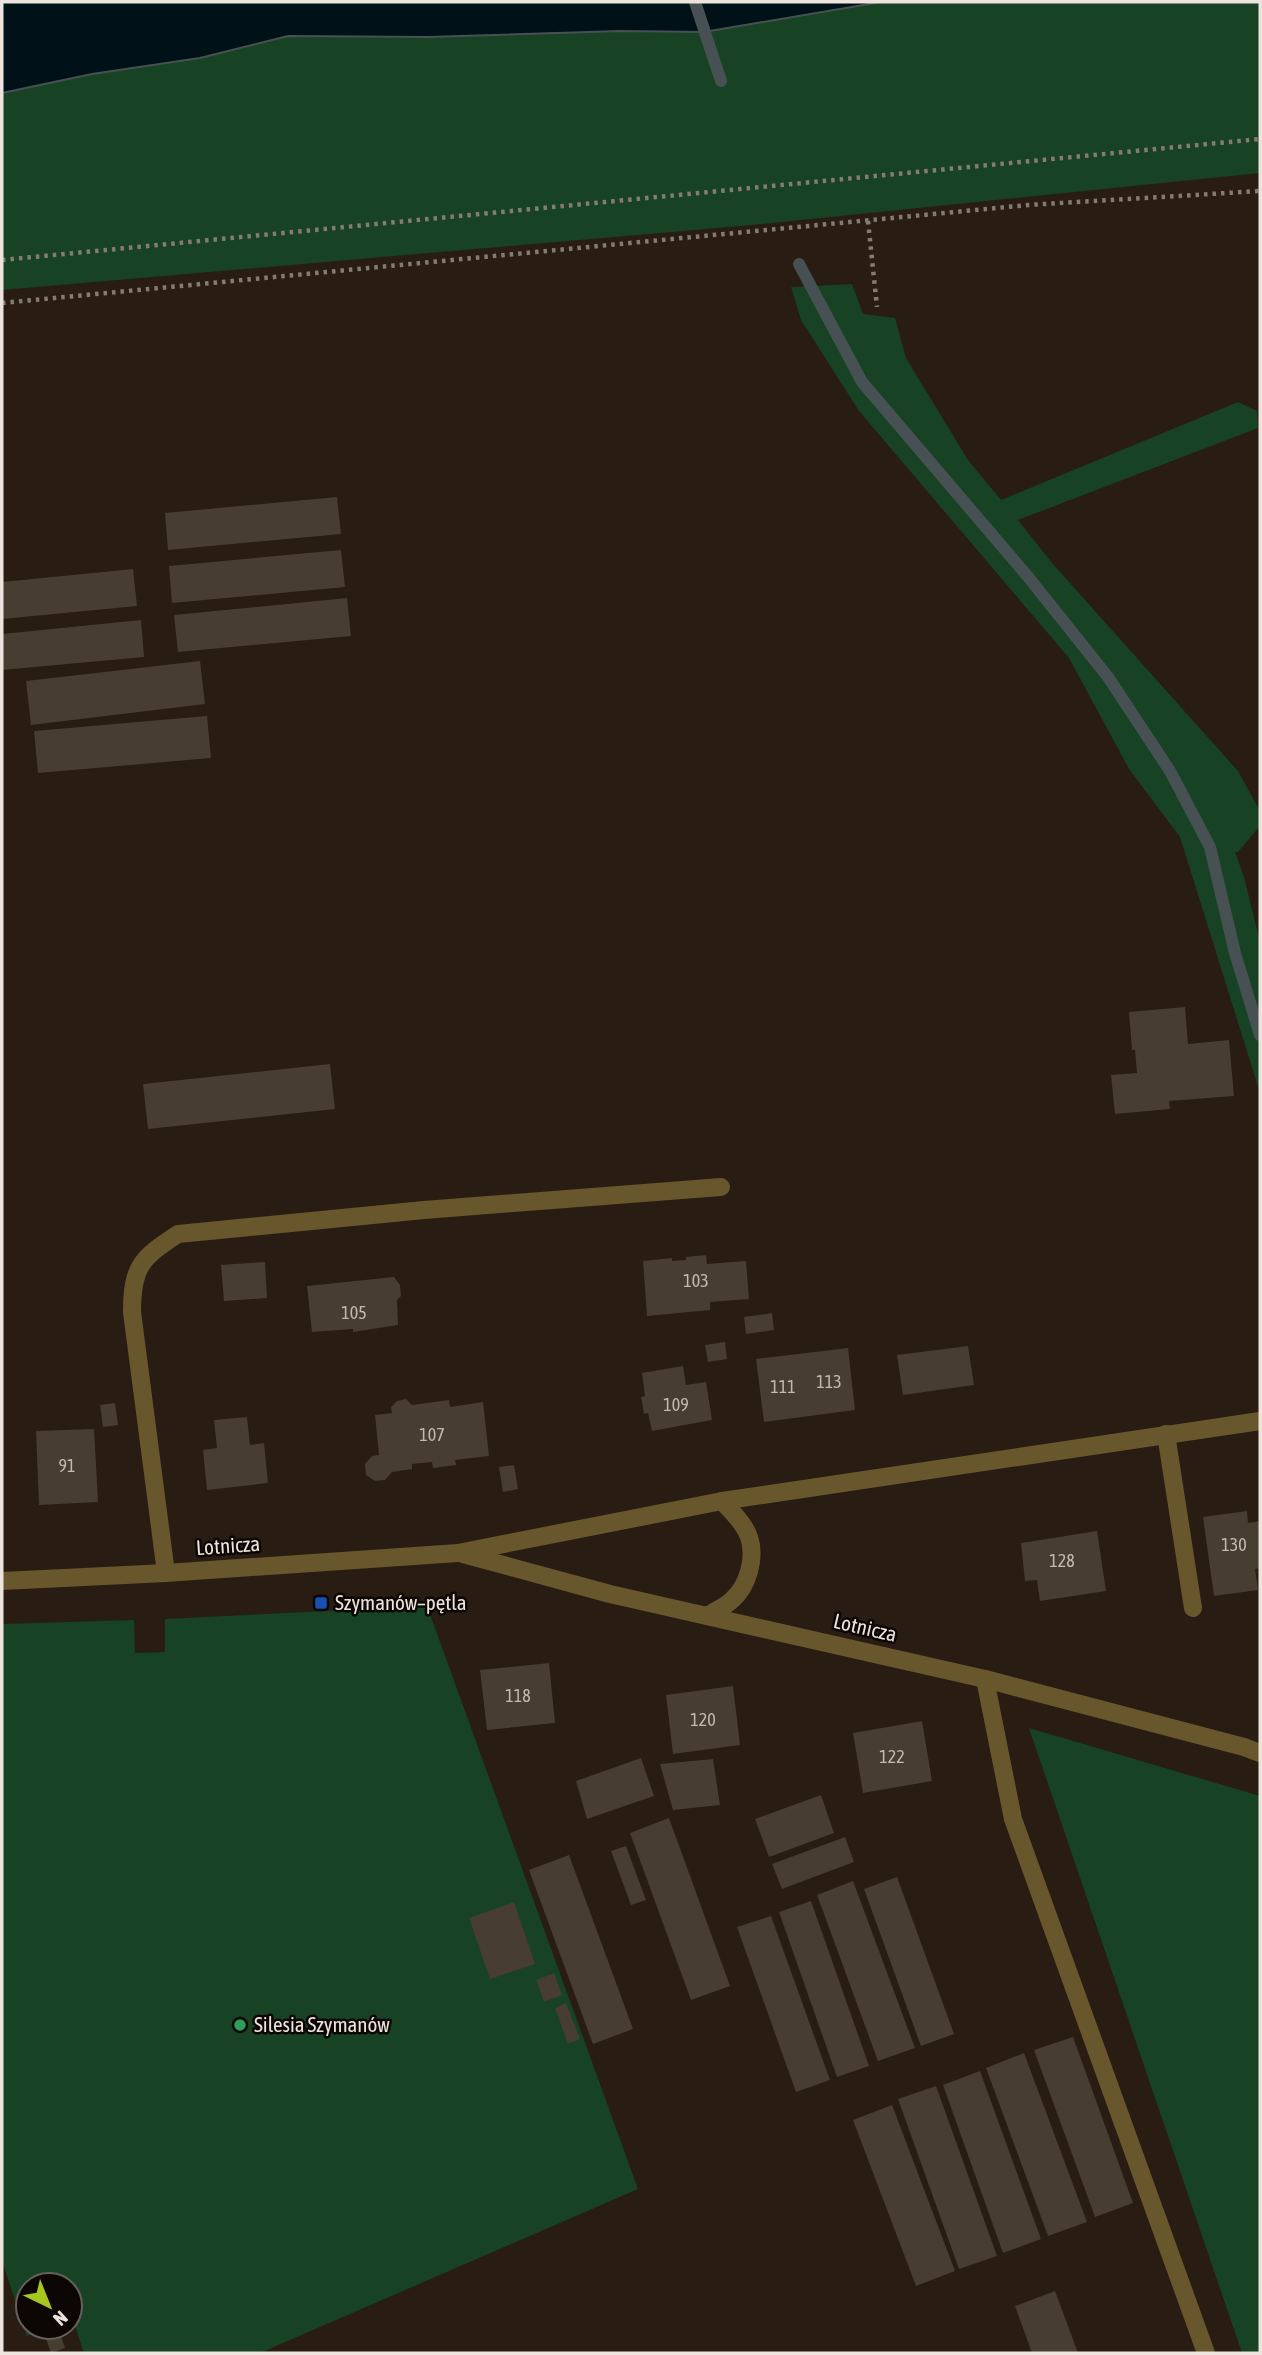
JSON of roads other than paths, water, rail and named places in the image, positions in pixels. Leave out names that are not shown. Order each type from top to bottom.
[{"type":"street","points":[[166,1573],[132,1312],[132,1284],[153,1250],[178,1234],[424,1209],[721,1187]]},
{"type":"street","name":"Lotnicza","points":[[2,1581],[458,1553],[722,1502],[1260,1420]]},
{"type":"street","points":[[1166,1434],[1193,1608]]},
{"type":"street","points":[[709,1615],[733,1600],[746,1580],[751,1559],[749,1538],[739,1520],[722,1502]]},
{"type":"street","name":"Lotnicza","points":[[458,1553],[610,1594],[985,1679],[1244,1747],[1260,1754]]},
{"type":"street","points":[[985,1679],[1013,1819],[1206,2353]]},
{"type":"waterway","points":[[695,2],[721,81]]},
{"type":"waterway","points":[[799,264],[862,382],[1029,578],[1108,677],[1170,771],[1210,847],[1235,953],[1260,1035]]},
{"type":"place","name":"Szymanów–pętla","points":[[321,1603]]},
{"type":"place","name":"Silesia Szymanów","points":[[240,2025]]}]
